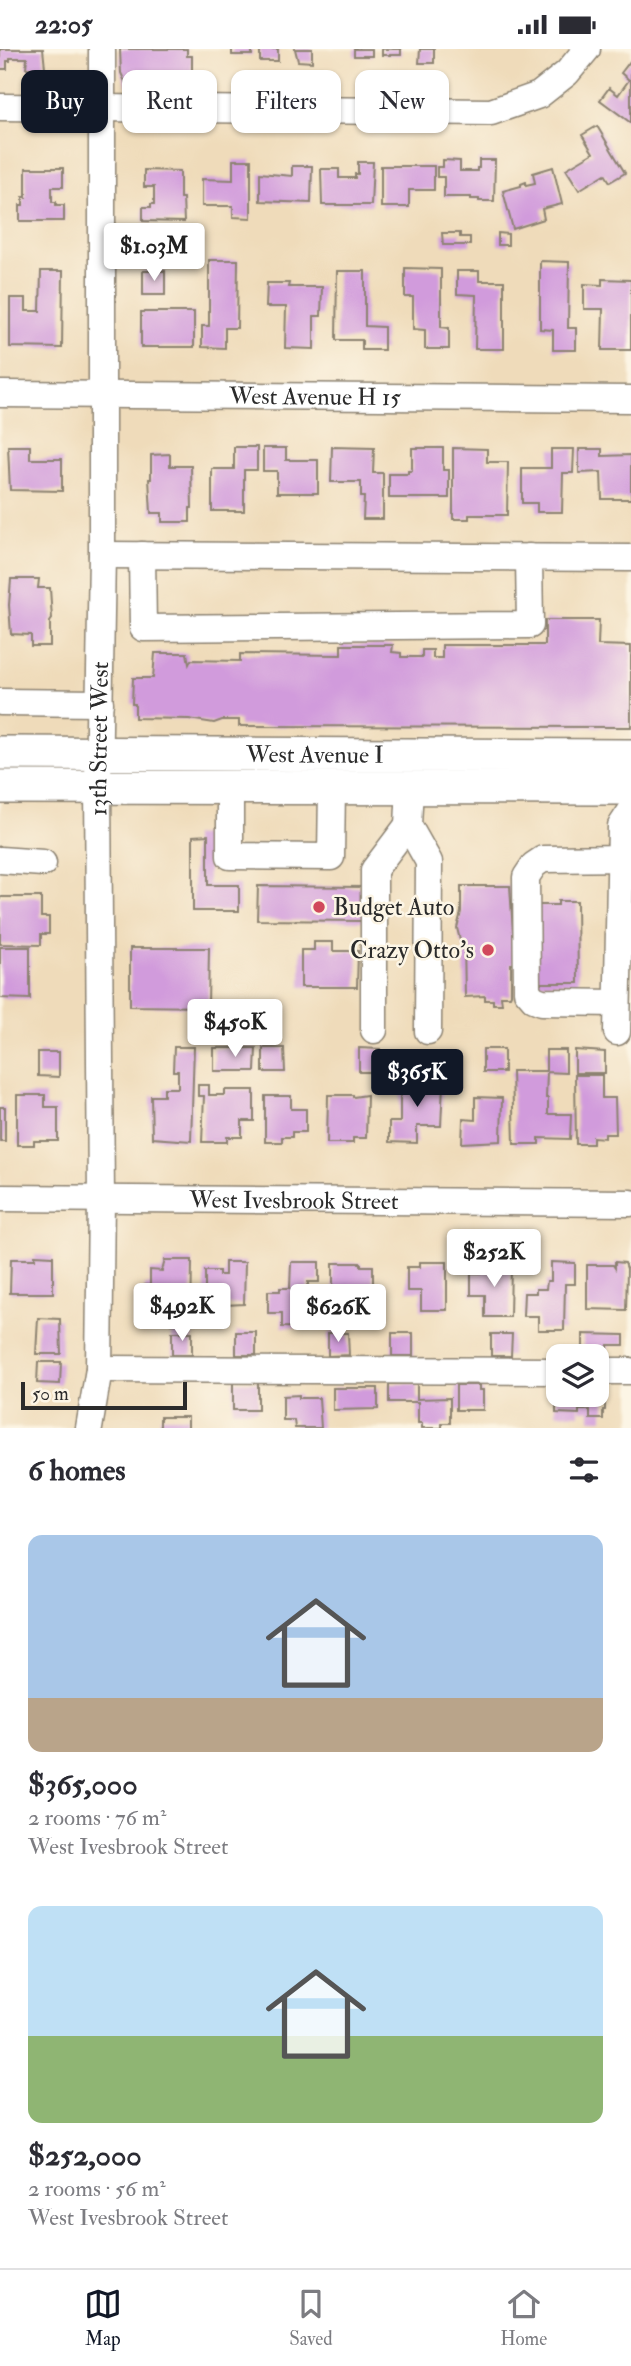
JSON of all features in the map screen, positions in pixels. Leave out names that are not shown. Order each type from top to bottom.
[{"type":"main road","name":"West Avenue I","points":[[0,753],[631,756]]},
{"type":"main road","points":[[410,787],[444,775],[536,775],[576,755]]},
{"type":"main road","name":"West Avenue I","points":[[0,787],[631,788]]},
{"type":"street","name":"13th Street West","points":[[102,49],[102,70]]},
{"type":"street","points":[[108,106],[491,112],[539,95],[567,73],[587,49]]},
{"type":"street","points":[[0,107],[21,107]]},
{"type":"street","name":"13th Street West","points":[[89,1428],[99,1370],[101,1199],[98,786],[102,555],[103,133]]},
{"type":"street","name":"West Avenue H 15","points":[[0,394],[631,399]]},
{"type":"street","points":[[102,555],[631,558]]},
{"type":"street","points":[[142,555],[143,628],[530,625],[529,558]]},
{"type":"street","points":[[0,702],[100,703]]},
{"type":"street","points":[[230,787],[230,856],[319,857],[331,857],[332,787]]},
{"type":"street","points":[[410,787],[408,825],[429,862],[428,1031]]},
{"type":"street","points":[[590,787],[626,818],[622,992],[617,1032]]},
{"type":"street","points":[[374,1030],[374,870],[408,825]]},
{"type":"street","points":[[622,992],[542,1002],[534,999],[527,991],[526,877],[534,865],[543,859],[626,858]]},
{"type":"street","points":[[0,860],[43,863]]},
{"type":"street","name":"West Ivesbrook Street","points":[[0,1198],[631,1203]]},
{"type":"street","points":[[99,1370],[546,1371]]},
{"type":"street","points":[[609,1371],[631,1371]]},
{"type":"building","points":[[0,49],[43,49],[45,68],[26,68],[27,58],[10,58],[10,61],[7,61],[7,69],[0,69]]},
{"type":"building","points":[[120,49],[187,49],[187,56],[192,56],[192,70],[122,70],[122,75]]},
{"type":"building","points":[[232,49],[252,49],[252,55],[232,55]]},
{"type":"building","points":[[260,49],[278,49],[278,61],[260,61]]},
{"type":"building","points":[[295,49],[312,49],[312,62],[298,61]]},
{"type":"building","points":[[354,49],[372,49],[372,56],[354,56]]},
{"type":"building","points":[[382,49],[401,49],[401,55],[382,55]]},
{"type":"building","points":[[420,49],[434,49],[434,63],[419,63]]},
{"type":"building","points":[[631,60],[631,123],[600,100],[609,88],[618,95],[629,80],[621,73]]},
{"type":"building","points":[[597,126],[625,173],[610,182],[605,174],[579,190],[566,169],[593,153],[582,135]]},
{"type":"building","points":[[233,160],[251,160],[251,218],[233,217],[233,206],[202,206],[202,179],[233,180]]},
{"type":"building","points":[[443,160],[460,161],[460,171],[477,171],[479,160],[495,160],[494,201],[479,201],[471,197],[444,197],[444,177],[437,177],[437,167],[443,167]]},
{"type":"building","points":[[358,162],[373,162],[371,205],[322,205],[321,169],[339,169],[339,178],[355,178],[355,174],[358,174]]},
{"type":"building","points":[[292,166],[312,166],[311,203],[260,201],[260,173],[292,176]]},
{"type":"building","points":[[381,166],[434,166],[434,190],[409,190],[409,207],[381,207]]},
{"type":"building","points":[[553,167],[562,204],[542,209],[544,219],[513,229],[503,191],[526,182],[526,185],[535,183],[533,173]]},
{"type":"building","points":[[26,168],[63,168],[63,187],[52,187],[52,202],[64,205],[64,221],[20,221],[20,205],[23,205],[23,197],[26,197]]},
{"type":"building","points":[[144,170],[180,171],[180,198],[183,198],[184,222],[143,221],[143,207],[151,207],[151,204],[154,204],[154,187],[144,187]]},
{"type":"building","points":[[442,233],[460,233],[460,237],[470,237],[470,245],[443,245]]},
{"type":"building","points":[[498,233],[508,234],[508,245],[498,245]]},
{"type":"building","points":[[209,260],[238,260],[237,328],[225,328],[225,348],[202,347],[202,326],[209,326]]},
{"type":"building","points":[[540,261],[569,262],[568,328],[576,328],[576,350],[553,350],[553,330],[540,329]]},
{"type":"building","points":[[405,268],[441,269],[441,327],[449,328],[449,349],[425,349],[425,330],[413,329],[413,297],[405,297]]},
{"type":"building","points":[[41,271],[63,271],[62,348],[10,347],[10,298],[26,298],[26,311],[40,311]]},
{"type":"building","points":[[143,271],[165,271],[165,295],[143,295]]},
{"type":"building","points":[[337,271],[365,271],[365,326],[384,327],[384,350],[362,350],[362,340],[336,340]]},
{"type":"building","points":[[457,271],[479,271],[479,281],[504,281],[504,349],[475,349],[476,295],[457,294]]},
{"type":"building","points":[[602,279],[631,280],[631,350],[602,350],[603,309],[584,309],[584,284],[602,285]]},
{"type":"building","points":[[267,283],[289,283],[288,287],[322,287],[321,316],[314,316],[314,349],[285,348],[286,307],[266,307]]},
{"type":"building","points":[[141,312],[194,312],[194,347],[141,347]]},
{"type":"building","points":[[8,446],[30,446],[30,459],[62,459],[62,491],[10,490]]},
{"type":"building","points":[[234,447],[257,447],[257,470],[244,470],[244,511],[212,511],[212,469],[234,469]]},
{"type":"building","points":[[332,447],[374,448],[373,473],[383,473],[383,519],[363,519],[364,497],[361,497],[361,482],[331,482]]},
{"type":"building","points":[[263,448],[286,448],[286,460],[318,460],[318,493],[277,493],[277,471],[263,471]]},
{"type":"building","points":[[412,448],[443,448],[443,470],[449,470],[449,498],[389,498],[389,474],[408,474],[408,471],[412,471]]},
{"type":"building","points":[[453,448],[487,449],[487,462],[508,462],[507,515],[469,515],[469,519],[453,519]]},
{"type":"building","points":[[551,449],[574,449],[573,473],[563,473],[562,512],[537,512],[537,503],[522,503],[522,468],[551,468]]},
{"type":"building","points":[[579,449],[602,449],[602,456],[631,455],[631,499],[602,499],[601,472],[579,473]]},
{"type":"building","points":[[170,454],[170,466],[191,466],[190,522],[162,522],[162,513],[151,513],[151,455]]},
{"type":"building","points":[[11,579],[39,579],[38,588],[50,588],[50,646],[31,646],[31,635],[11,634]]},
{"type":"building","points":[[545,620],[599,620],[598,645],[631,646],[631,727],[239,726],[239,720],[214,723],[189,719],[135,718],[135,704],[132,704],[133,678],[153,678],[155,653],[187,653],[189,664],[191,660],[240,661],[240,654],[341,655],[341,645],[393,645],[392,652],[401,653],[401,657],[422,657],[422,650],[433,650],[433,658],[442,658],[442,645],[545,645]]},
{"type":"building","points":[[208,835],[208,885],[239,885],[239,911],[193,911],[193,836]]},
{"type":"building","points":[[258,886],[364,887],[363,921],[257,920]]},
{"type":"building","name":"Crazy Otto's","points":[[461,886],[510,886],[515,964],[511,964],[511,994],[501,996],[502,1004],[493,1004],[493,1000],[485,1000],[485,996],[465,997],[464,942],[461,944],[457,928],[461,912]]},
{"type":"building","points":[[0,897],[41,897],[41,917],[49,917],[49,934],[41,934],[41,945],[0,944]]},
{"type":"building","points":[[558,901],[577,901],[578,983],[535,983],[530,905],[558,905]]},
{"type":"building","points":[[314,942],[333,942],[333,951],[358,951],[357,987],[301,987],[301,950],[314,950]]},
{"type":"building","points":[[0,947],[30,947],[30,999],[0,998]]},
{"type":"building","points":[[130,948],[209,948],[208,1007],[130,1006]]},
{"type":"building","points":[[174,1047],[194,1047],[191,1141],[152,1138],[151,1096],[164,1096],[164,1088],[178,1088],[178,1071],[173,1071]]},
{"type":"building","points":[[214,1048],[256,1048],[255,1071],[214,1071]]},
{"type":"building","points":[[263,1048],[284,1048],[285,1072],[263,1072]]},
{"type":"building","points":[[359,1048],[380,1049],[380,1072],[359,1072]]},
{"type":"building","points":[[483,1049],[504,1049],[504,1072],[483,1072]]},
{"type":"building","points":[[546,1050],[566,1050],[566,1073],[547,1072],[546,1098],[548,1114],[571,1114],[570,1139],[539,1138],[539,1144],[514,1144],[512,1071],[546,1071]]},
{"type":"building","points":[[575,1050],[605,1052],[605,1073],[575,1073]]},
{"type":"building","points":[[38,1052],[59,1052],[59,1077],[38,1076]]},
{"type":"building","points":[[575,1075],[602,1075],[602,1098],[615,1098],[616,1134],[605,1134],[605,1138],[593,1137],[593,1144],[576,1144]]},
{"type":"building","points":[[400,1077],[426,1077],[426,1084],[443,1084],[441,1126],[417,1126],[417,1143],[389,1142],[389,1122],[400,1122]]},
{"type":"building","points":[[198,1085],[209,1085],[209,1095],[225,1095],[225,1090],[254,1090],[254,1121],[242,1121],[242,1137],[227,1137],[227,1142],[202,1142],[204,1096],[198,1096]]},
{"type":"building","points":[[17,1095],[45,1095],[45,1107],[58,1107],[58,1141],[34,1141],[34,1145],[17,1145]]},
{"type":"building","points":[[328,1095],[367,1095],[366,1138],[353,1138],[353,1143],[327,1143]]},
{"type":"building","points":[[265,1096],[291,1096],[291,1109],[306,1109],[306,1132],[292,1132],[292,1137],[282,1137],[282,1142],[265,1142]]},
{"type":"building","points":[[475,1097],[502,1098],[501,1141],[462,1143],[463,1119],[475,1120]]},
{"type":"building","points":[[0,1107],[5,1107],[5,1141],[0,1141]]},
{"type":"building","points":[[35,1255],[53,1256],[53,1293],[10,1293],[11,1259],[35,1259]]},
{"type":"building","points":[[165,1260],[192,1260],[191,1324],[172,1324],[172,1312],[145,1313],[145,1285],[150,1285],[150,1270],[162,1271]]},
{"type":"building","points":[[225,1262],[245,1262],[244,1304],[205,1306],[205,1271],[219,1271],[219,1275],[225,1275]]},
{"type":"building","points":[[291,1262],[319,1262],[319,1282],[308,1282],[308,1328],[282,1327],[282,1313],[268,1313],[268,1291],[290,1288]]},
{"type":"building","points":[[420,1262],[447,1262],[447,1310],[421,1310],[421,1291],[407,1291],[407,1267],[420,1267]]},
{"type":"building","points":[[551,1262],[575,1263],[575,1284],[565,1284],[564,1330],[538,1330],[538,1316],[523,1316],[524,1293],[536,1293],[536,1289],[546,1289],[547,1281],[551,1281]]},
{"type":"building","points":[[615,1262],[625,1263],[627,1269],[626,1310],[587,1309],[587,1265],[613,1265],[615,1268]]},
{"type":"building","points":[[333,1263],[373,1266],[373,1308],[333,1308]]},
{"type":"building","points":[[494,1263],[511,1264],[510,1317],[485,1317],[485,1295],[471,1295],[471,1273],[481,1273],[481,1269],[494,1269]]},
{"type":"building","points":[[38,1318],[60,1319],[61,1354],[36,1354]]},
{"type":"building","points":[[172,1332],[192,1332],[192,1355],[172,1355]]},
{"type":"building","points":[[236,1332],[256,1332],[256,1355],[236,1355]]},
{"type":"building","points":[[328,1333],[348,1333],[349,1355],[328,1356]]},
{"type":"building","points":[[392,1333],[413,1333],[413,1356],[392,1356]]},
{"type":"building","points":[[491,1334],[512,1334],[511,1356],[491,1356]]},
{"type":"building","points":[[583,1334],[624,1335],[624,1345],[583,1344]]},
{"type":"building","points":[[38,1362],[61,1362],[60,1384],[37,1383]]},
{"type":"building","points":[[233,1381],[258,1382],[258,1410],[233,1410]]},
{"type":"building","points":[[389,1384],[417,1384],[417,1399],[450,1398],[450,1423],[442,1423],[442,1428],[422,1428],[422,1423],[418,1423],[418,1402],[389,1402]]},
{"type":"building","points":[[456,1385],[479,1385],[479,1390],[483,1390],[483,1410],[456,1410]]},
{"type":"building","points":[[333,1388],[378,1388],[378,1409],[333,1410]]},
{"type":"building","points":[[299,1395],[299,1398],[319,1398],[321,1428],[295,1428],[294,1420],[283,1420],[283,1396]]},
{"type":"building","points":[[556,1407],[579,1407],[579,1414],[556,1413]]},
{"type":"building","points":[[580,1407],[605,1407],[603,1419],[590,1419],[590,1410],[580,1410]]},
{"type":"building","points":[[160,1417],[188,1417],[188,1428],[160,1428]]},
{"type":"place","name":"Budget Auto","points":[[319,907]]},
{"type":"place","name":"Crazy Otto's","points":[[488,950]]}]
